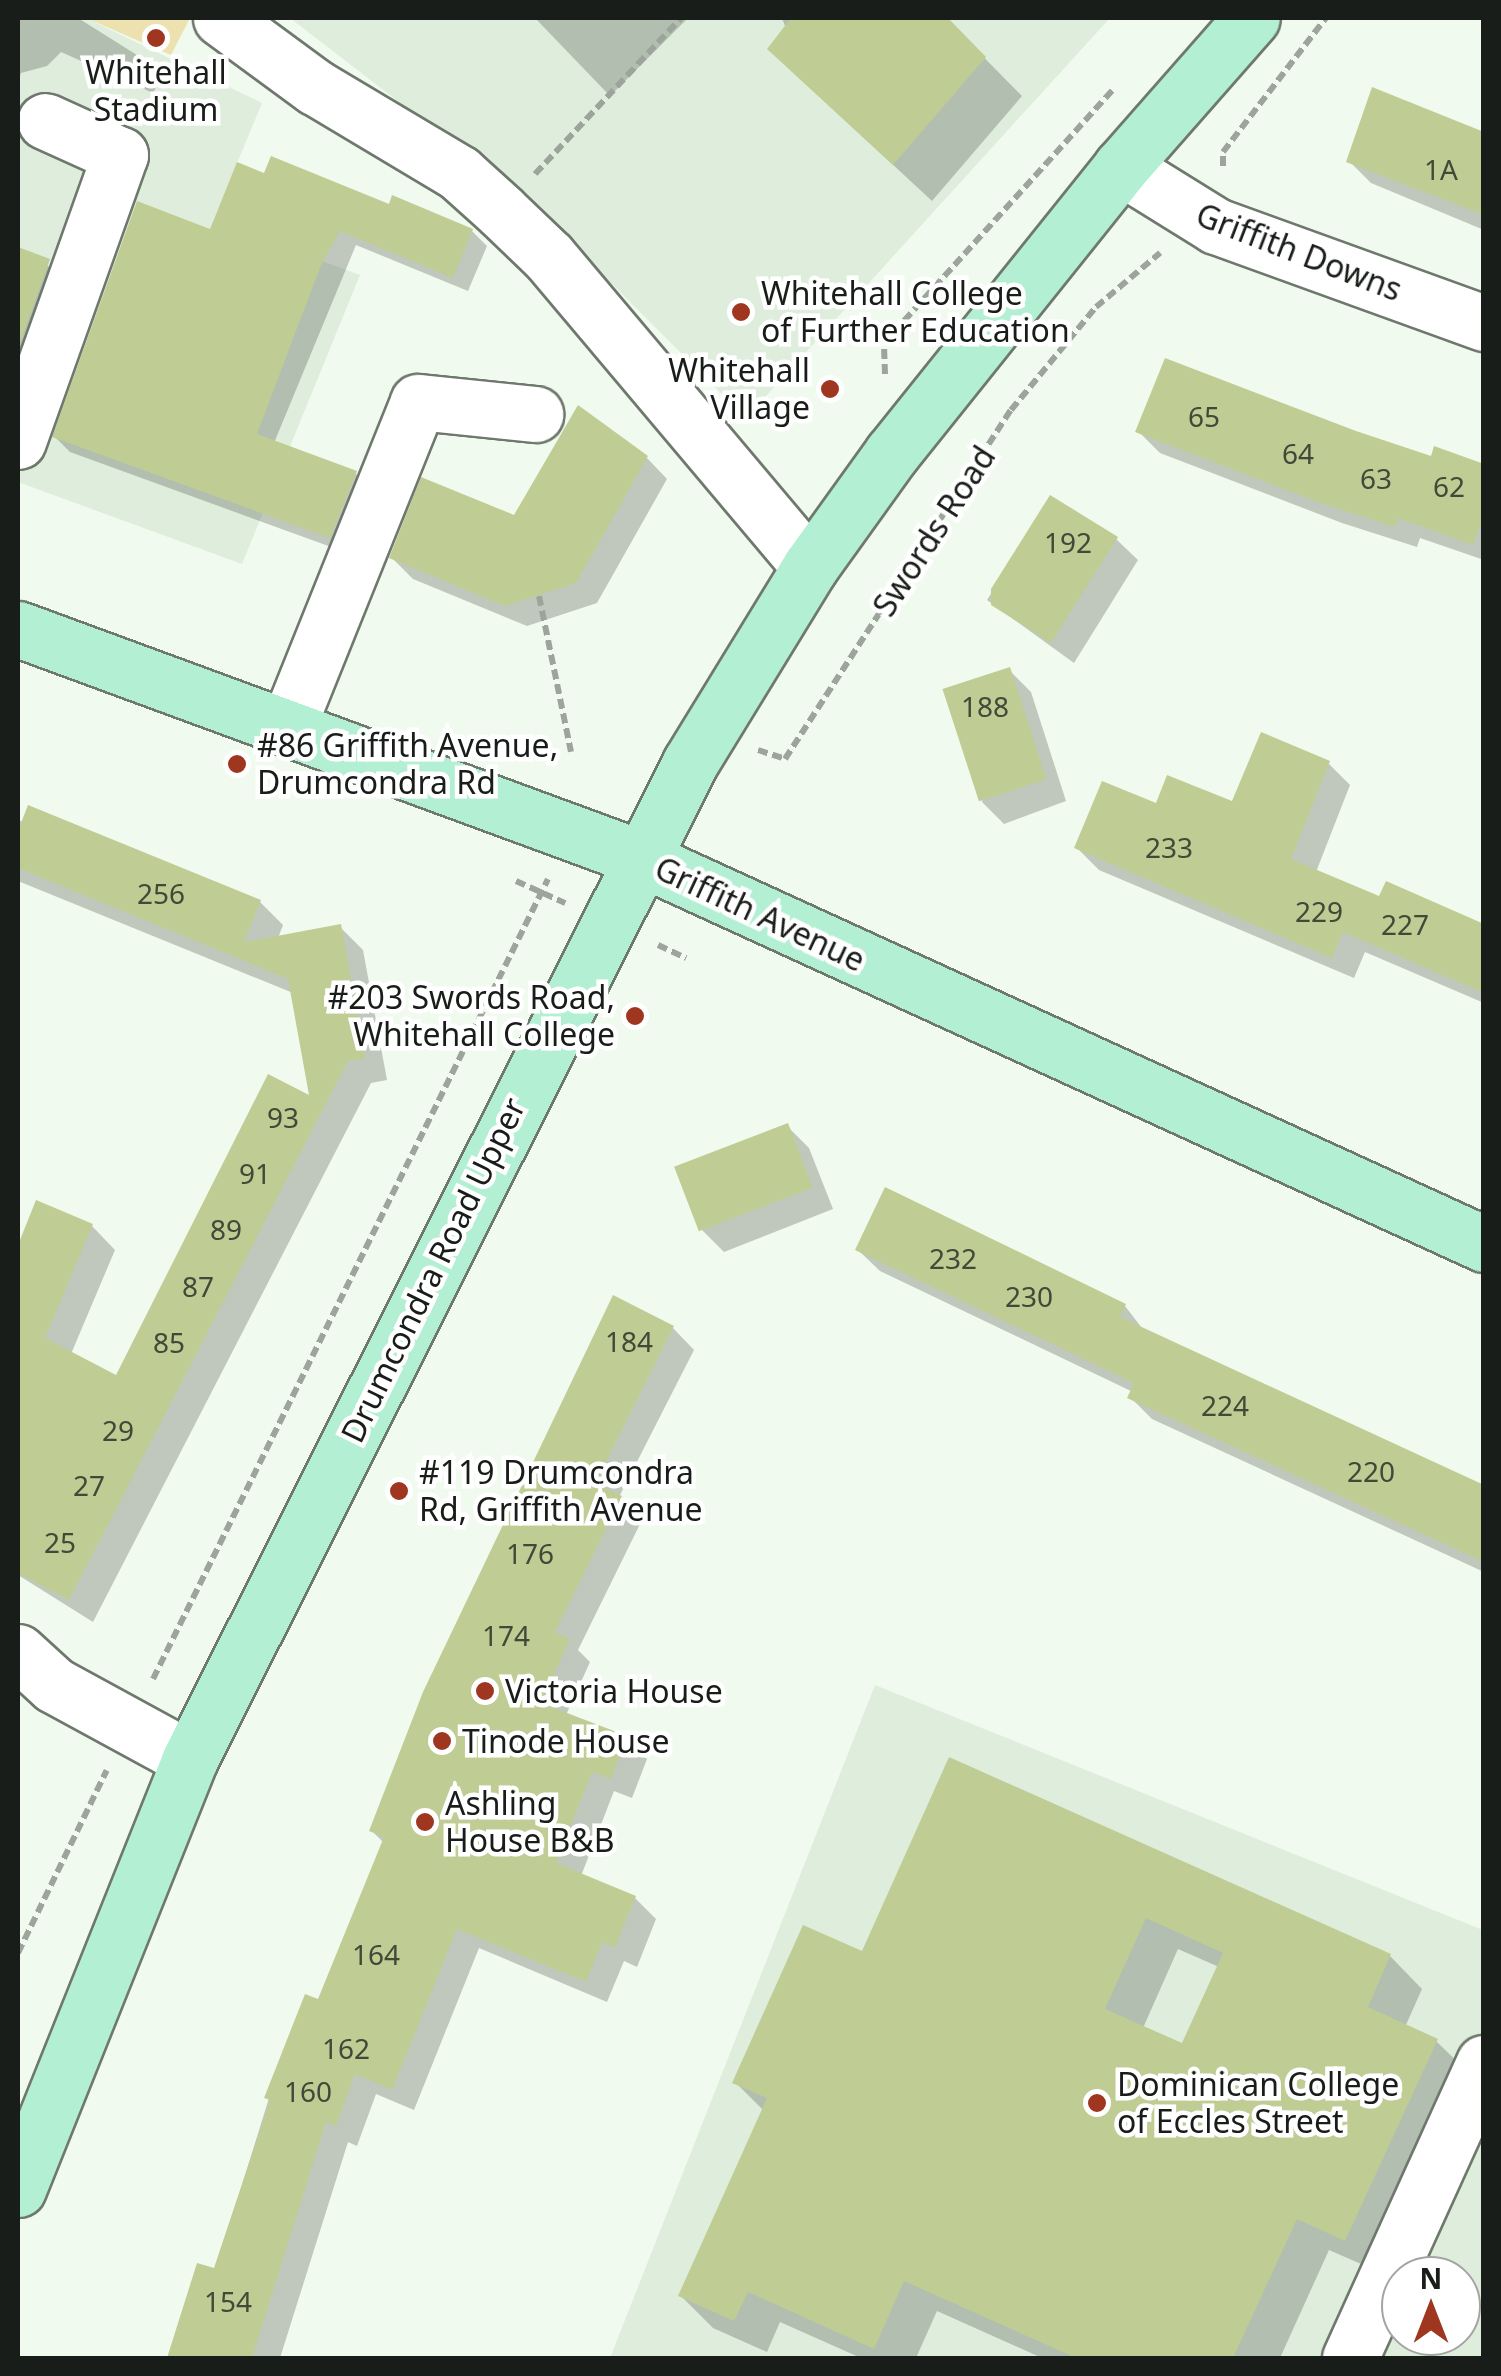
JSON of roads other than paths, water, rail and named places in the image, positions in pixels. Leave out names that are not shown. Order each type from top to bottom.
[{"type":"main road","points":[[1122,166],[1252,18]]},
{"type":"main road","name":"Drumcondra Road Upper","points":[[18,2189],[32,2103],[190,1759],[638,858],[810,567],[935,397],[1122,166]]},
{"type":"main road","name":"Griffith Avenue","points":[[18,628],[638,858],[1484,1244]]},
{"type":"street","points":[[221,18],[308,103],[434,156],[500,211],[549,257],[810,567]]},
{"type":"street","points":[[18,442],[120,155],[45,122]]},
{"type":"street","name":"Griffith Downs","points":[[1122,166],[1216,226],[1484,323]]},
{"type":"street","points":[[287,728],[418,402],[534,414]]},
{"type":"street","points":[[18,1652],[54,1685],[190,1759]]},
{"type":"street","points":[[1350,2358],[1484,2063]]},
{"type":"place","name":"Whitehall Stadium","points":[[156,38]]},
{"type":"place","name":"Whitehall College of Further Education","points":[[741,312]]},
{"type":"place","name":"Whitehall Village","points":[[830,389]]},
{"type":"place","name":"#86 Griffith Avenue, Drumcondra Rd","points":[[237,764]]},
{"type":"place","name":"#203 Swords Road, Whitehall College","points":[[635,1016]]},
{"type":"place","name":"#119 Drumcondra Rd, Griffith Avenue","points":[[399,1491]]},
{"type":"place","name":"Victoria House","points":[[485,1691]]},
{"type":"place","name":"Tinode House","points":[[442,1741]]},
{"type":"place","name":"Ashling House B&B","points":[[425,1822]]},
{"type":"place","name":"Dominican College of Eccles Street","points":[[1097,2103]]}]
